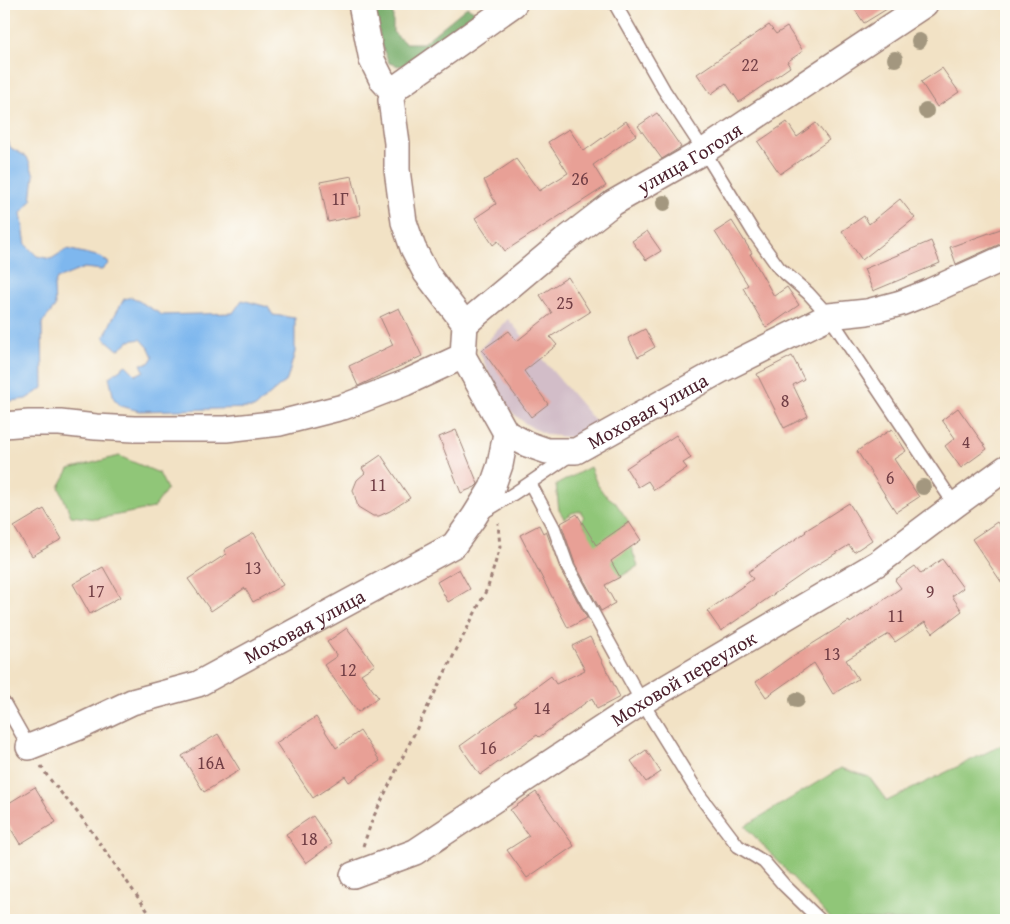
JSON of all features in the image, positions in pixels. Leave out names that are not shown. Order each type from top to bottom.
[{"type":"street","points":[[361,4],[372,60],[382,80],[393,92]]},
{"type":"street","points":[[506,433],[463,356],[465,324],[426,273],[413,248],[404,222],[391,100],[393,92],[408,80],[514,4]]},
{"type":"street","name":"улица Гоголя","points":[[465,324],[564,241],[613,203],[704,150],[925,4]]},
{"type":"street","name":"Моховая улица","points":[[29,747],[77,728],[132,702],[198,684],[454,545],[492,488],[500,465],[506,433],[527,444],[547,451],[576,451],[719,371],[829,316],[867,312],[901,303],[1006,257]]},
{"type":"street","points":[[4,425],[60,423],[134,429],[226,429],[280,423],[343,407],[404,383],[463,356]]},
{"type":"street","name":"Моховой переулок","points":[[353,875],[415,852],[642,702],[878,563],[1006,468]]},
{"type":"lane","points":[[615,4],[664,90],[704,150],[754,233],[779,268],[808,293],[829,316],[955,505]]},
{"type":"lane","points":[[474,517],[530,483],[576,451]]},
{"type":"lane","points":[[530,483],[554,528],[568,567],[642,702],[700,796],[738,846],[764,862],[784,885],[820,920]]},
{"type":"lane","points":[[4,703],[29,747]]},
{"type":"path","points":[[353,875],[373,818],[488,588],[500,547],[497,504]]},
{"type":"path","points":[[29,747],[48,777],[82,818],[154,920]]},
{"type":"shaded area","points":[[508,319],[602,429],[580,438],[547,435],[526,424],[508,409],[495,388],[479,350]]},
{"type":"green space","points":[[373,4],[395,4],[393,10],[393,32],[405,43],[423,43],[467,7],[474,11],[474,18],[415,64],[399,66],[389,63],[382,46]]},
{"type":"green space","points":[[119,456],[159,473],[167,489],[154,508],[97,519],[71,516],[59,487],[69,469]]},
{"type":"green space","points":[[590,467],[597,484],[604,494],[615,502],[629,522],[619,529],[631,547],[638,566],[620,577],[606,567],[581,520],[584,517],[580,511],[564,518],[559,510],[556,485]]},
{"type":"green space","points":[[1006,743],[1006,920],[832,920],[745,826],[841,768],[869,777],[887,801]]},
{"type":"water","points":[[4,136],[11,148],[27,157],[34,175],[31,201],[21,213],[26,245],[37,256],[51,259],[67,249],[101,257],[109,263],[102,270],[84,268],[57,279],[54,286],[55,307],[42,323],[43,388],[26,399],[4,402]]},
{"type":"water","points":[[132,297],[162,315],[233,313],[242,300],[268,307],[273,315],[295,318],[295,352],[287,380],[254,408],[139,411],[121,406],[114,399],[109,377],[126,365],[136,375],[144,371],[141,364],[149,363],[153,357],[149,348],[141,339],[129,341],[118,350],[104,338],[124,299]]},
{"type":"building","points":[[851,4],[895,4],[864,23]]},
{"type":"building","points":[[769,25],[776,34],[787,27],[803,51],[787,62],[790,67],[739,102],[726,83],[711,94],[697,74]]},
{"type":"building","points":[[942,68],[959,92],[937,107],[921,82]]},
{"type":"building","points":[[657,113],[681,147],[662,159],[638,126]]},
{"type":"building","points":[[626,121],[636,135],[593,165],[606,186],[505,251],[498,241],[493,245],[475,218],[496,204],[484,180],[516,159],[539,191],[568,173],[548,142],[569,129],[584,151]]},
{"type":"building","points":[[787,122],[797,137],[816,123],[829,140],[780,174],[758,142]]},
{"type":"building","points":[[352,176],[361,215],[328,222],[320,182]]},
{"type":"building","points":[[900,199],[915,218],[862,260],[842,231],[864,216],[869,224]]},
{"type":"building","points":[[732,221],[752,253],[750,254],[774,296],[787,287],[799,305],[766,328],[743,288],[748,285],[715,232]]},
{"type":"building","points":[[1006,227],[1006,243],[956,264],[950,247]]},
{"type":"building","points":[[647,231],[661,251],[646,260],[632,241]]},
{"type":"building","points":[[931,241],[940,263],[873,291],[864,269]]},
{"type":"building","points":[[568,277],[590,312],[550,337],[557,345],[524,371],[548,404],[531,417],[482,350],[509,331],[517,341],[552,313],[540,295]]},
{"type":"building","points":[[399,308],[422,356],[358,386],[349,366],[393,345],[380,317]]},
{"type":"building","points":[[645,329],[655,347],[638,357],[628,338]]},
{"type":"building","points":[[792,356],[804,379],[793,385],[808,416],[784,428],[757,374]]},
{"type":"building","points":[[958,408],[987,449],[961,468],[945,446],[955,438],[942,420]]},
{"type":"building","points":[[892,429],[906,451],[894,459],[919,497],[896,512],[857,451]]},
{"type":"building","points":[[456,430],[478,484],[461,493],[439,437]]},
{"type":"building","points":[[676,435],[691,458],[683,463],[687,468],[654,490],[648,481],[638,487],[626,468]]},
{"type":"building","points":[[381,455],[410,498],[390,511],[379,516],[373,516],[358,507],[353,490],[357,480],[365,473],[362,468]]},
{"type":"building","points":[[849,503],[872,540],[854,552],[849,545],[807,571],[721,631],[707,611],[753,579],[748,572],[805,531]]},
{"type":"building","points":[[44,509],[62,539],[32,556],[14,527]]},
{"type":"building","points":[[577,514],[596,545],[629,522],[641,540],[611,561],[620,577],[605,585],[615,603],[601,611],[575,564],[561,523]]},
{"type":"building","points":[[997,522],[1006,536],[1006,589],[972,539]]},
{"type":"building","points":[[539,525],[543,533],[546,531],[561,571],[587,618],[568,628],[520,535]]},
{"type":"building","points":[[254,533],[283,585],[253,602],[245,588],[211,611],[188,579],[226,554],[224,550]]},
{"type":"building","points":[[942,559],[963,588],[952,596],[962,611],[933,633],[925,622],[895,642],[889,634],[846,660],[858,679],[833,694],[814,663],[766,697],[756,682],[788,659],[849,621],[850,623],[901,588],[895,580],[915,566],[921,574]]},
{"type":"building","points":[[103,567],[120,597],[90,614],[73,584]]},
{"type":"building","points":[[459,569],[470,589],[448,602],[437,582]]},
{"type":"building","points":[[347,628],[375,665],[361,674],[378,697],[358,712],[324,665],[337,656],[327,642]]},
{"type":"building","points":[[590,637],[620,697],[597,709],[592,698],[539,737],[537,735],[480,775],[460,746],[516,706],[514,703],[551,676],[556,684],[585,670],[572,646]]},
{"type":"building","points":[[316,717],[336,748],[360,731],[380,761],[349,782],[345,776],[313,798],[276,743]]},
{"type":"building","points":[[218,734],[240,770],[204,792],[182,756]]},
{"type":"building","points":[[646,750],[661,772],[646,782],[631,761]]},
{"type":"building","points":[[35,787],[56,822],[20,844],[4,817],[4,806]]},
{"type":"building","points":[[536,792],[574,846],[527,878],[507,850],[529,836],[510,810]]},
{"type":"building","points":[[313,816],[332,844],[306,863],[286,834]]}]
